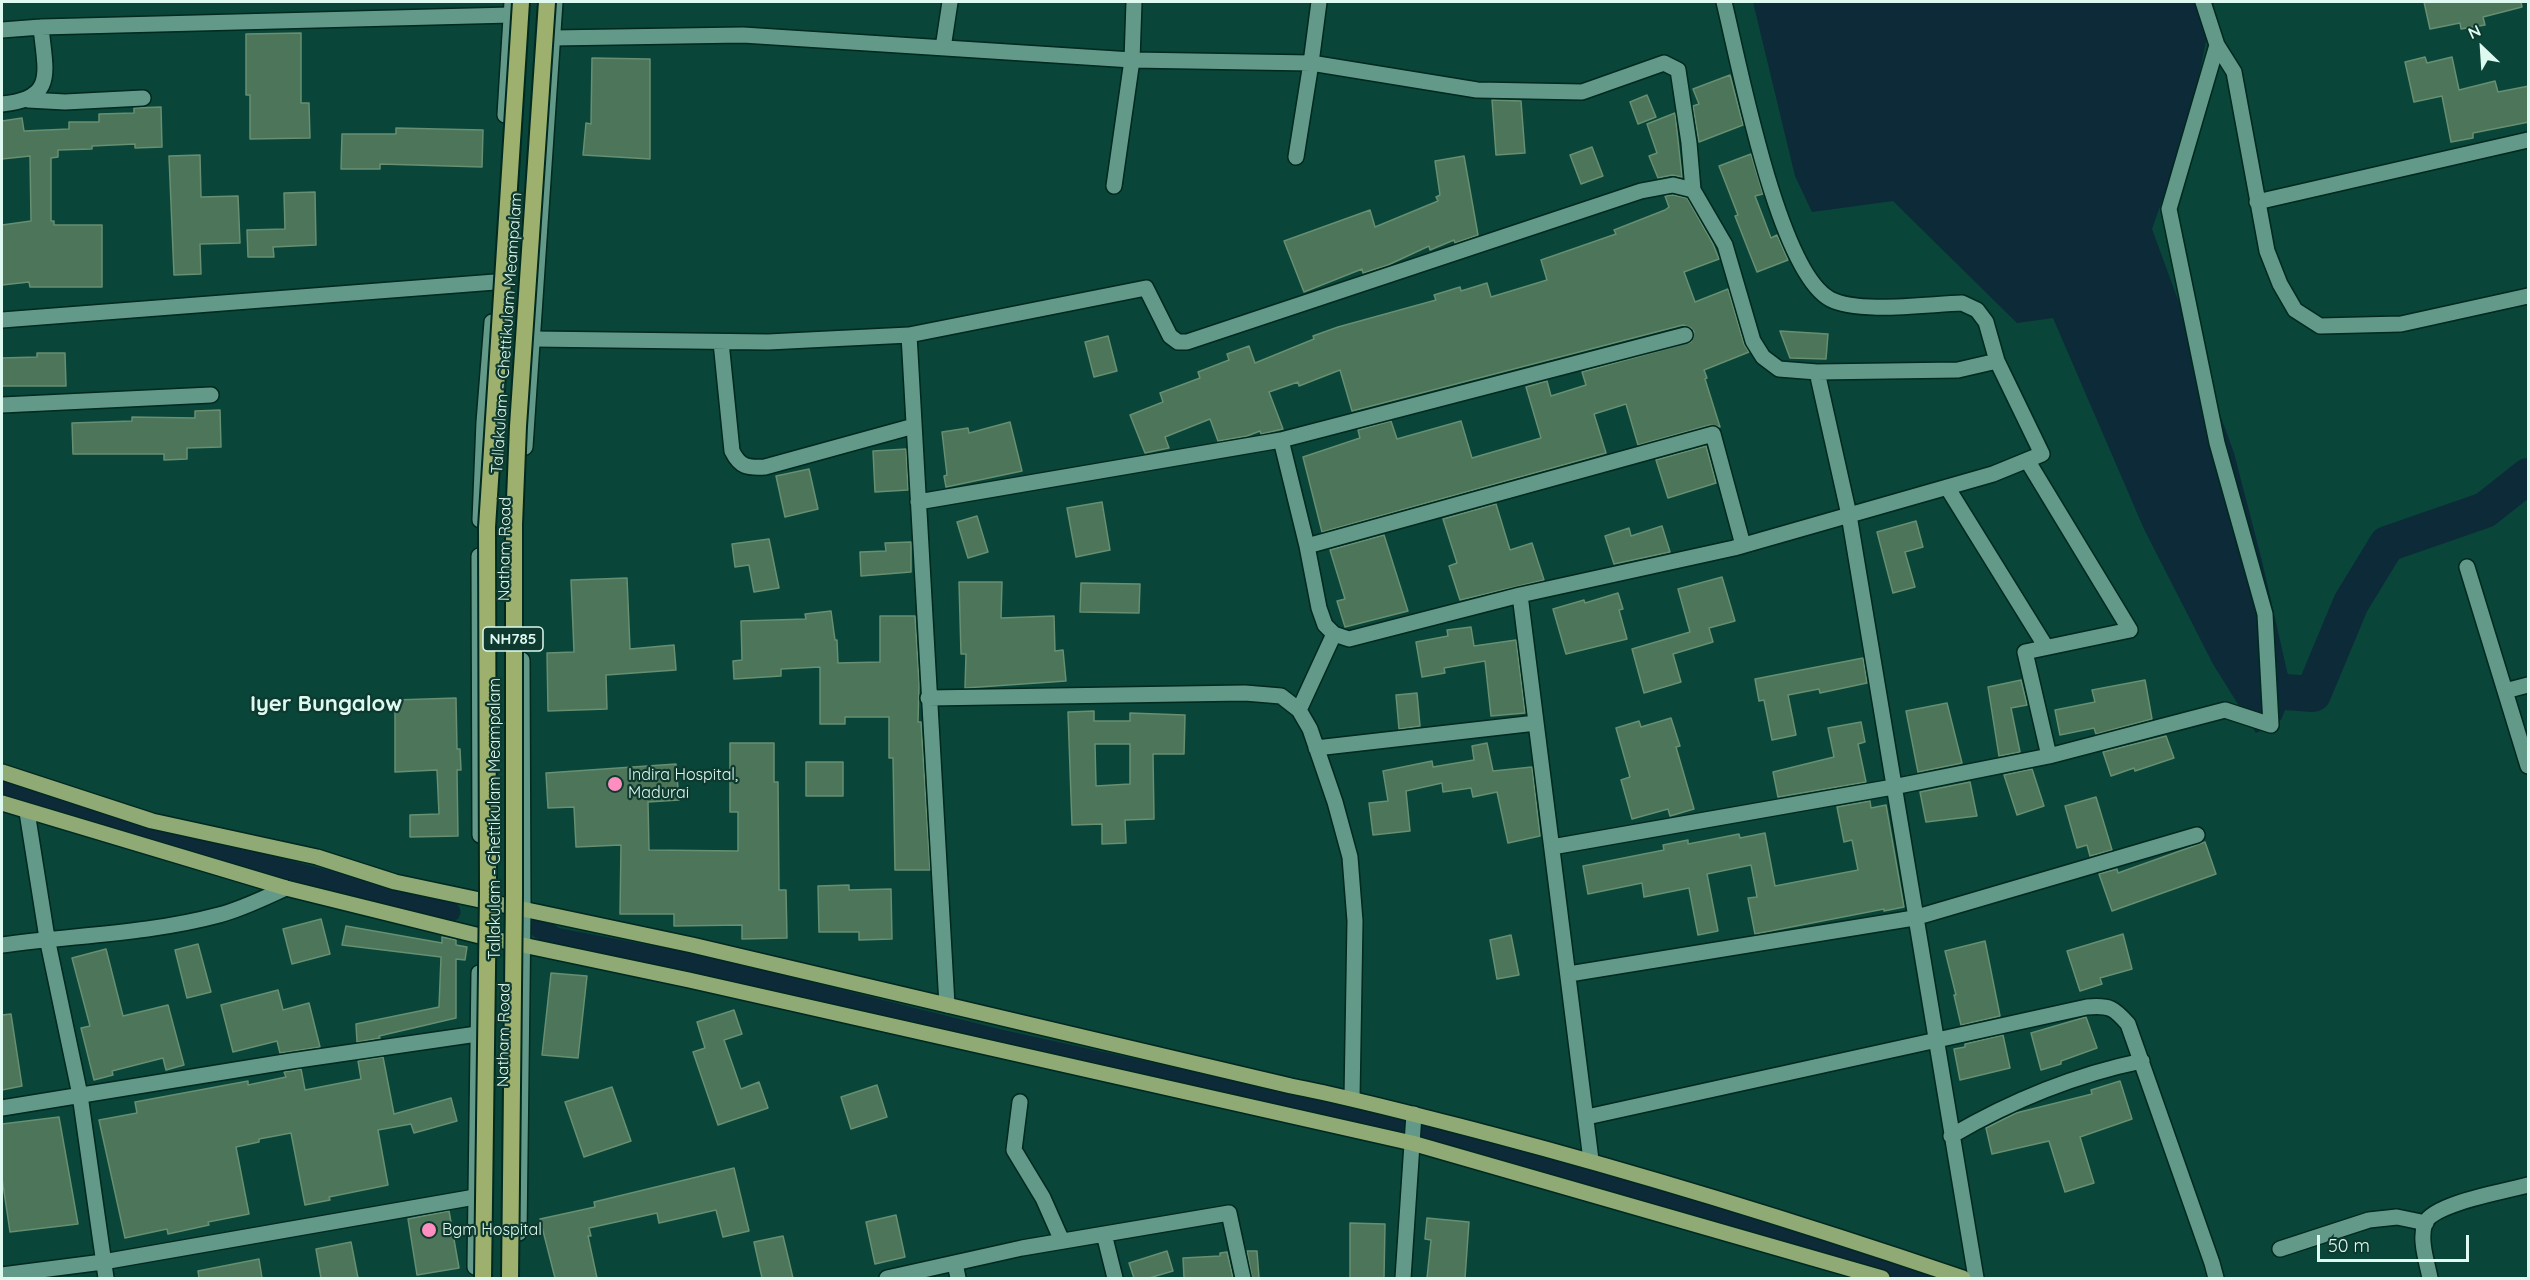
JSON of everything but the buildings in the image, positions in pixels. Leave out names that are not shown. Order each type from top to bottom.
[{"type":"highway","name":"Tallakulam - Chettikulam Meampalam","points":[[510,1278],[514,894],[514,524],[518,426],[547,2]]},
{"type":"highway","name":"Tallakulam - Chettikulam Meampalam","points":[[483,1278],[488,893],[487,527],[515,6]]},
{"type":"main road","points":[[2,772],[152,821],[317,857],[395,882],[692,945],[1291,1086],[1352,1098],[1413,1129],[1840,1272],[1882,1278]]},
{"type":"main road","points":[[2,803],[286,888],[523,946],[1413,1129],[1591,1160],[1837,1236],[1963,1278]]},
{"type":"street","name":"Natham Road","points":[[518,1278],[523,946],[522,523],[555,2]]},
{"type":"street","points":[[943,48],[950,2]]},
{"type":"street","points":[[1114,186],[1132,60],[1134,2]]},
{"type":"street","points":[[1296,157],[1319,2]]},
{"type":"street","points":[[1281,440],[1307,546],[1318,609],[1325,625],[1334,634],[1349,639],[1520,595],[1743,545],[1993,474],[2042,454],[1997,361],[1986,322],[1977,310],[1962,303],[1852,306],[1829,298],[1813,284],[1798,260],[1773,200],[1724,2]]},
{"type":"street","points":[[2203,2],[2217,45],[2234,72],[2267,251],[2280,284],[2295,310],[2320,326],[2401,324],[2529,296]]},
{"type":"street","name":"Natham Road","points":[[475,1278],[477,1034],[481,902],[479,542],[484,422],[515,6]]},
{"type":"street","points":[[2,30],[515,6]]},
{"type":"street","points":[[28,100],[39,92],[44,84],[41,27]]},
{"type":"street","points":[[553,38],[742,35],[1132,60],[1311,63],[1477,90],[1582,92],[1664,63],[1678,70],[1689,143],[1693,190],[1725,245],[1753,341],[1763,357],[1779,369],[1817,372],[1958,370],[1997,361]]},
{"type":"street","points":[[1552,847],[1893,787],[2049,756],[2225,710],[2271,725],[2265,614],[2217,443],[2169,209],[2217,45]]},
{"type":"street","points":[[2,104],[28,100],[65,102],[144,98]]},
{"type":"street","points":[[2257,202],[2529,140]]},
{"type":"street","points":[[534,339],[768,342],[909,335],[1146,288],[1170,336],[1178,342],[1187,342],[1641,191],[1673,185],[1693,190]]},
{"type":"street","points":[[2,320],[495,282]]},
{"type":"street","points":[[909,335],[947,1005]]},
{"type":"street","points":[[918,502],[1281,440],[1685,335]]},
{"type":"street","points":[[721,342],[732,451],[738,463],[747,468],[765,467],[914,426]]},
{"type":"street","points":[[1817,372],[1849,515],[1914,918],[1976,1278]]},
{"type":"street","points":[[2,405],[211,394]]},
{"type":"street","points":[[1307,546],[1713,434],[1743,545]]},
{"type":"street","points":[[2027,460],[2130,630],[2025,652],[2049,756]]},
{"type":"street","points":[[1947,487],[2046,647]]},
{"type":"street","points":[[2467,567],[2529,766]]},
{"type":"street","points":[[1520,595],[1591,1160]]},
{"type":"street","points":[[1299,710],[1334,634]]},
{"type":"street","points":[[2505,691],[2529,685]]},
{"type":"street","points":[[928,698],[1245,693],[1281,696],[1299,710],[1316,748],[1335,802],[1350,857],[1355,921],[1352,1098]]},
{"type":"street","points":[[1316,748],[1536,723]]},
{"type":"street","points":[[27,812],[47,938],[80,1095],[106,1278]]},
{"type":"street","points":[[1569,974],[1914,918],[2197,835]]},
{"type":"street","points":[[2,945],[47,938],[145,930],[218,915],[252,904],[286,888]]},
{"type":"street","points":[[1587,1117],[1935,1039],[2102,1005],[2115,1009],[2128,1024],[2216,1278]]},
{"type":"street","points":[[2,1108],[477,1034]]},
{"type":"street","points":[[1951,1136],[1994,1111],[2043,1090],[2142,1060]]},
{"type":"street","points":[[1020,1102],[1014,1150],[1043,1198],[1062,1241]]},
{"type":"street","points":[[1403,1278],[1413,1129]]},
{"type":"street","points":[[2430,1278],[2423,1240],[2426,1222],[2434,1214],[2452,1205],[2529,1185]]},
{"type":"street","points":[[2,1275],[103,1262],[476,1197]]},
{"type":"street","points":[[887,1278],[1062,1241],[1229,1213],[1243,1278]]},
{"type":"street","points":[[2280,1249],[2369,1220],[2397,1217],[2426,1222]]},
{"type":"street","points":[[1104,1234],[1115,1278]]},
{"type":"street","points":[[955,1263],[958,1278]]},
{"type":"water","points":[[1753,2],[2214,2],[2189,124],[2152,229],[2234,453],[2262,561],[2292,693],[2281,720],[2256,733],[2213,664],[2144,529],[2053,318],[2017,323],[1893,201],[1812,212],[1795,176]]},
{"type":"waterway","points":[[2261,665],[2271,691],[2313,694],[2351,603],[2387,544],[2485,510],[2528,476]]},
{"type":"waterway","points":[[2,789],[95,822],[450,912]]},
{"type":"waterway","points":[[540,928],[555,938],[703,966],[1000,1040],[1424,1133],[1719,1216],[1919,1278]]},
{"type":"place","name":"Indira Hospital, Madurai","points":[[615,784]]},
{"type":"place","name":"Bgm Hospital","points":[[429,1230]]},
{"type":"district","name":"Iyer Bungalow","points":[[326,704]]}]
